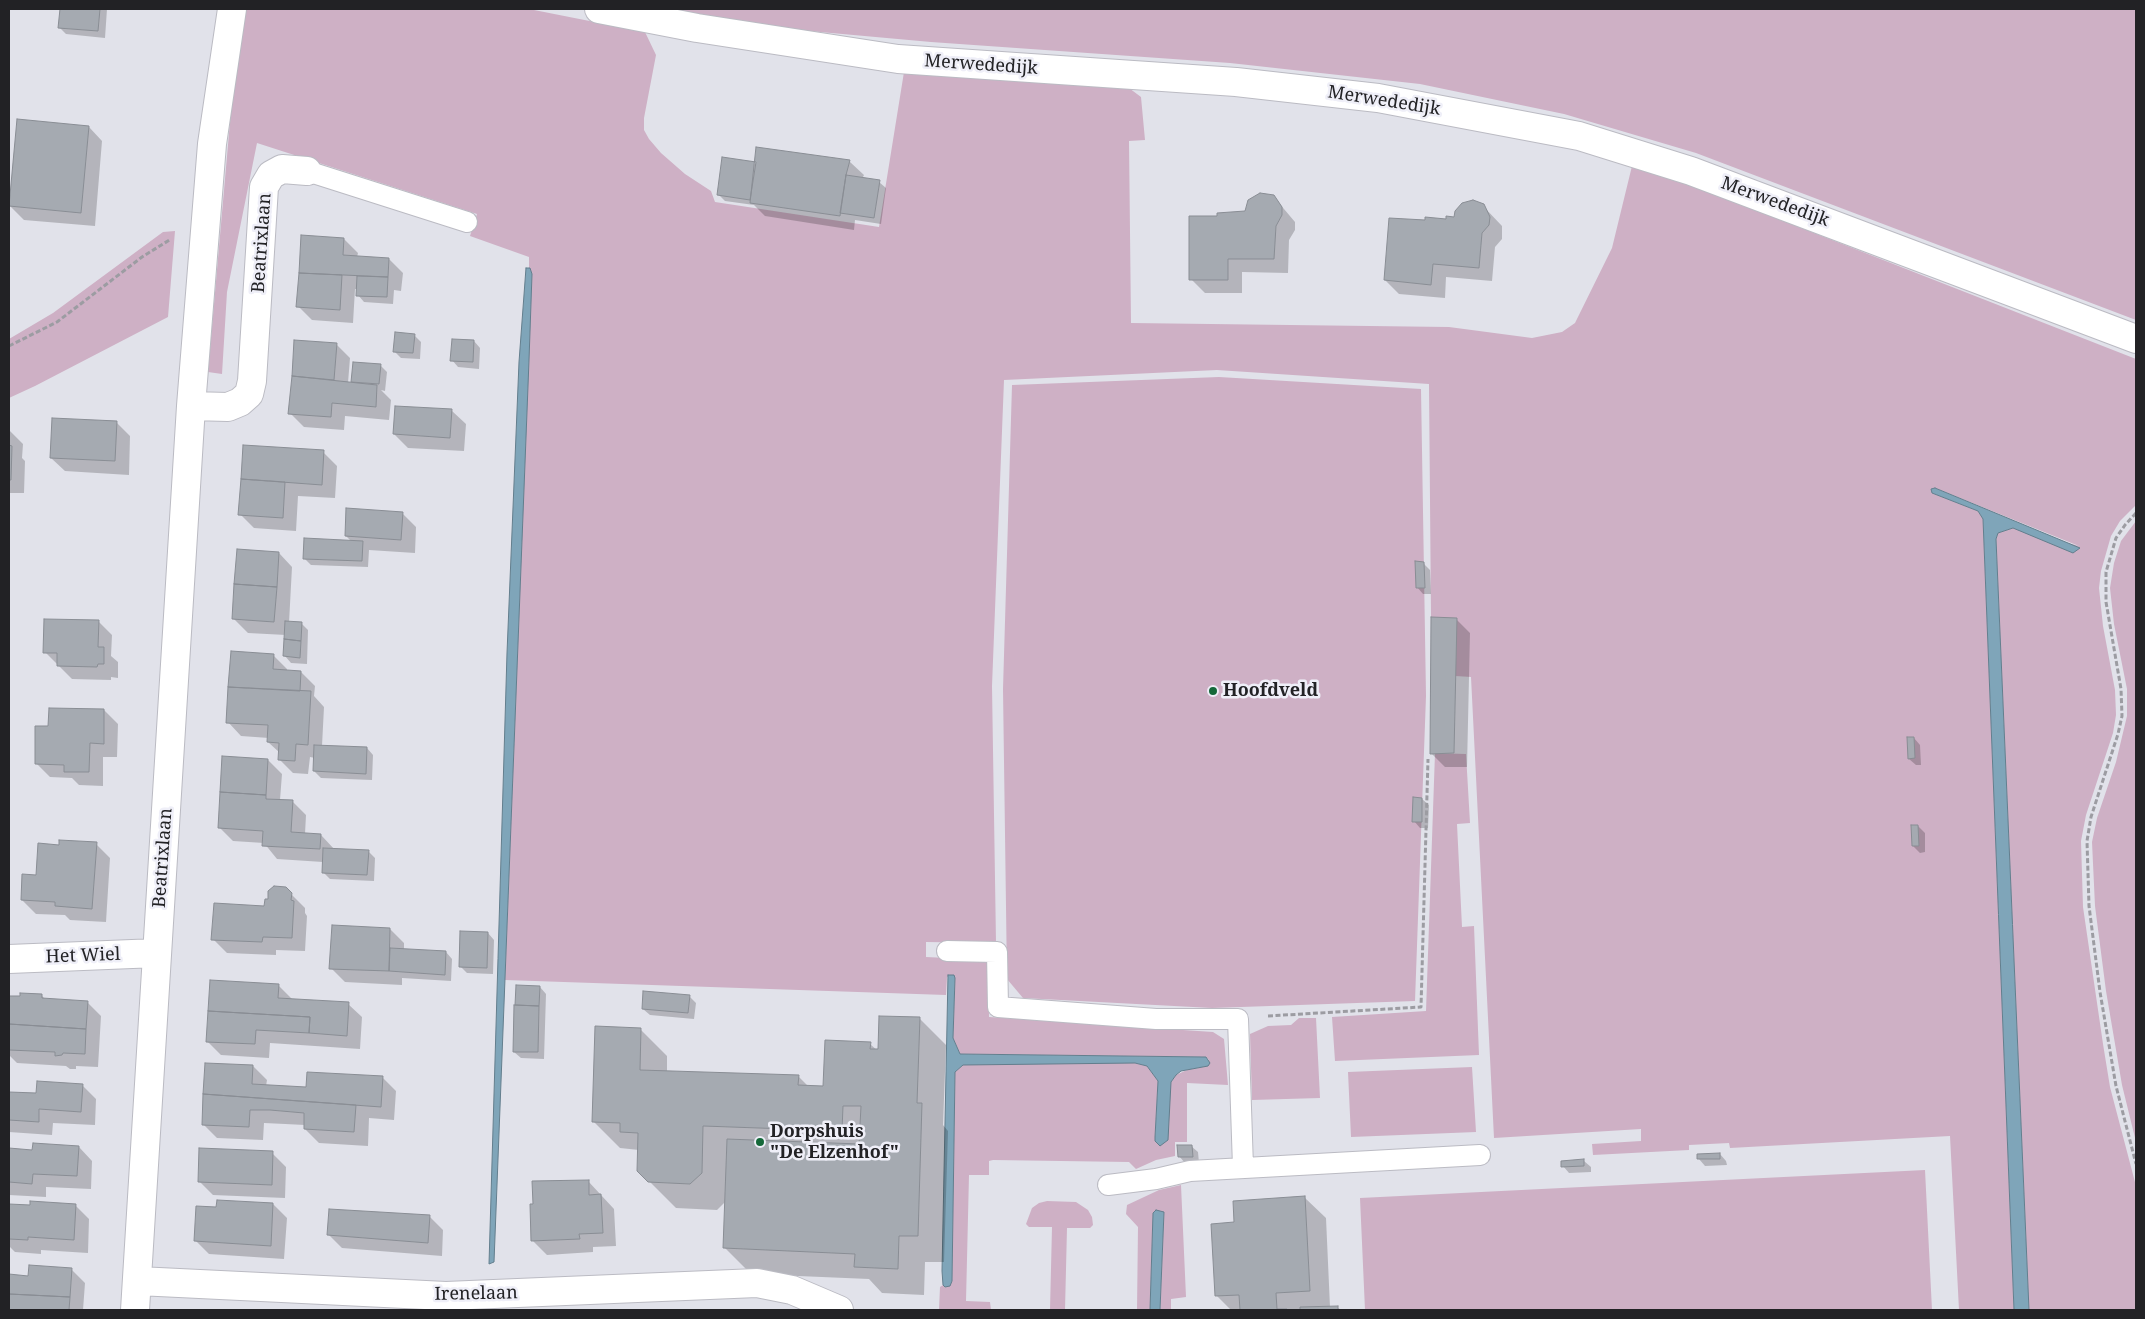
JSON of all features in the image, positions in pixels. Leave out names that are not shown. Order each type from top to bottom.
[{"type":"street","name":"Beatrixlaan","points":[[135,1310],[191,406],[215,118],[232,9]]},
{"type":"street","name":"Merwededijk","points":[[599,9],[697,28],[898,59],[1236,82],[1378,98],[1579,136],[1691,170],[2136,339]]},
{"type":"street","name":"Beatrixlaan","points":[[191,406],[228,407],[240,402],[249,394],[252,381],[264,188],[271,175],[282,169],[307,171]]},
{"type":"street","name":"Het Wiel","points":[[9,960],[157,954]]},
{"type":"street","name":"Irenelaan","points":[[138,1281],[446,1296],[757,1283],[792,1290],[839,1310]]},
{"type":"lane","name":"Beatrixlaan","points":[[307,171],[467,222]]},
{"type":"lane","points":[[947,951],[998,952],[998,1007],[1156,1019],[1238,1018],[1243,1167]]},
{"type":"lane","points":[[1108,1185],[1156,1179],[1190,1171],[1480,1155]]},
{"type":"path","points":[[9,346],[57,322],[142,257],[206,217]]},
{"type":"path","points":[[2136,513],[2116,538],[2106,572],[2106,602],[2121,689],[2122,716],[2113,752],[2091,817],[2087,841],[2089,906],[2100,992],[2116,1086],[2136,1164]]},
{"type":"path","points":[[1238,1018],[1322,1011],[1421,1007],[1428,759]]},
{"type":"shaded area","points":[[246,9],[529,9],[645,32],[656,55],[644,118],[644,130],[661,153],[685,174],[711,191],[715,202],[879,227],[904,72],[1129,88],[1141,97],[1145,140],[1129,141],[1131,323],[1449,327],[1532,338],[1562,332],[1575,323],[1612,248],[1632,166],[1684,182],[2136,359],[2136,505],[2120,521],[2111,536],[2101,571],[2099,588],[2103,626],[2115,690],[2116,715],[2113,733],[2086,815],[2081,841],[2083,907],[2103,1044],[2110,1087],[2136,1186],[2136,1310],[2029,1310],[1996,539],[1998,533],[2013,528],[2079,546],[1935,488],[1931,489],[1932,493],[1978,511],[1983,519],[2014,1310],[1959,1310],[1950,1136],[1730,1148],[1729,1143],[1689,1145],[1689,1150],[1593,1155],[1592,1144],[1641,1141],[1641,1129],[1494,1138],[1471,677],[1455,676],[1431,617],[1429,384],[1217,370],[1004,380],[992,686],[996,943],[926,942],[926,957],[988,960],[989,1017],[1213,1032],[1224,1039],[1228,1085],[1187,1083],[1187,1142],[1175,1142],[1175,1156],[1156,1160],[1136,1169],[1129,1162],[993,1160],[989,1161],[989,1175],[969,1175],[966,1301],[990,1302],[991,1310],[939,1310],[940,1287],[943,1285],[945,1287],[952,1281],[955,1072],[963,1065],[974,1063],[1135,1063],[1147,1066],[1158,1081],[1155,1137],[1171,1082],[1176,1075],[1189,1069],[1198,1068],[1209,1060],[1206,1057],[960,1054],[953,1038],[955,978],[947,977],[946,995],[505,980],[532,274],[529,268],[529,257],[470,236],[477,214],[257,143],[227,292],[222,374],[208,372],[233,88]]},
{"type":"shaded area","points":[[671,9],[2136,9],[2136,320],[1696,153],[1564,114],[1420,84],[1230,63],[931,42],[776,28]]},
{"type":"shaded area","points":[[175,231],[168,317],[9,398],[9,339],[53,313],[163,232]]},
{"type":"shaded area","name":"Hoofdveld","points":[[1219,377],[1421,389],[1426,696],[1415,1001],[1212,1008],[1023,998],[1007,979],[1003,689],[1012,385]]},
{"type":"shaded area","points":[[2136,521],[2136,1142],[2122,1085],[2106,991],[2095,906],[2092,842],[2097,818],[2116,762],[2127,716],[2127,689],[2114,624],[2110,588],[2114,563],[2121,541]]},
{"type":"shaded area","points":[[1435,753],[1466,754],[1470,823],[1457,824],[1462,927],[1474,926],[1479,1055],[1335,1061],[1332,1017],[1426,1011]]},
{"type":"shaded area","points":[[1299,1018],[1316,1018],[1320,1098],[1252,1100],[1250,1034],[1268,1026],[1291,1025]]},
{"type":"shaded area","points":[[1472,1067],[1476,1132],[1351,1137],[1348,1072]]},
{"type":"shaded area","points":[[1925,1170],[1932,1310],[1365,1310],[1360,1198]]},
{"type":"shaded area","points":[[1181,1185],[1186,1297],[1171,1299],[1171,1310],[1160,1310],[1164,1212],[1153,1213],[1150,1310],[1137,1310],[1138,1227],[1126,1214],[1127,1205],[1159,1190]]},
{"type":"shaded area","points":[[1047,1201],[1076,1202],[1088,1210],[1092,1217],[1093,1225],[1090,1228],[1067,1228],[1065,1310],[1050,1310],[1052,1227],[1029,1227],[1026,1224],[1032,1208],[1039,1203]]},
{"type":"water","points":[[526,268],[530,268],[532,274],[529,360],[494,1262],[489,1264],[507,653],[519,362]]},
{"type":"water","points":[[1935,488],[2080,548],[2073,553],[2013,528],[1998,533],[1996,539],[2029,1310],[2014,1310],[1983,519],[1978,511],[1932,493],[1931,489]]},
{"type":"water","points":[[948,975],[954,975],[955,978],[953,1038],[960,1054],[1206,1057],[1210,1063],[1208,1066],[1181,1071],[1171,1082],[1168,1140],[1160,1146],[1155,1141],[1158,1081],[1147,1066],[1135,1063],[963,1065],[955,1072],[952,1281],[950,1286],[945,1287],[943,1285],[942,1271]]},
{"type":"water","points":[[1156,1210],[1164,1212],[1160,1310],[1150,1310],[1153,1213]]},
{"type":"building","points":[[60,9],[100,9],[98,31],[58,28]]},
{"type":"building","points":[[17,119],[89,126],[81,213],[9,206]]},
{"type":"building","points":[[756,147],[850,160],[840,216],[750,203]]},
{"type":"building","points":[[722,157],[756,162],[750,200],[717,195]]},
{"type":"building","points":[[846,175],[880,180],[874,218],[840,213]]},
{"type":"building","points":[[1260,193],[1274,195],[1282,207],[1282,215],[1276,226],[1274,259],[1228,259],[1228,280],[1189,280],[1189,216],[1217,216],[1217,213],[1245,211],[1248,200]]},
{"type":"building","points":[[1473,200],[1484,204],[1490,217],[1489,225],[1482,233],[1479,268],[1433,264],[1431,285],[1384,280],[1389,218],[1425,220],[1425,217],[1446,219],[1446,216],[1454,217],[1455,211],[1462,203]]},
{"type":"building","points":[[301,235],[344,238],[343,255],[389,258],[388,277],[299,273]]},
{"type":"building","points":[[299,273],[342,275],[340,310],[296,307]]},
{"type":"building","points":[[357,276],[388,277],[387,297],[356,296]]},
{"type":"building","points":[[395,332],[415,334],[413,353],[393,352]]},
{"type":"building","points":[[452,339],[474,340],[473,362],[450,361]]},
{"type":"building","points":[[294,340],[337,343],[334,380],[292,376]]},
{"type":"building","points":[[353,362],[381,364],[379,384],[351,382]]},
{"type":"building","points":[[292,376],[377,385],[376,407],[332,403],[331,417],[288,414]]},
{"type":"building","points":[[395,406],[452,409],[450,438],[393,434]]},
{"type":"building","points":[[52,418],[117,421],[115,461],[50,458]]},
{"type":"building","points":[[9,445],[12,446],[11,480],[9,480]]},
{"type":"building","points":[[243,445],[324,450],[322,485],[241,479]]},
{"type":"building","points":[[241,479],[285,482],[283,518],[238,515]]},
{"type":"building","points":[[346,508],[403,512],[401,540],[345,536]]},
{"type":"building","points":[[304,538],[363,541],[362,561],[303,559]]},
{"type":"building","points":[[237,549],[279,552],[277,587],[234,584]]},
{"type":"building","points":[[1415,561],[1424,562],[1425,588],[1416,588]]},
{"type":"building","points":[[234,584],[277,587],[274,622],[232,619]]},
{"type":"building","points":[[1431,617],[1457,618],[1454,753],[1430,754]]},
{"type":"building","points":[[44,619],[99,620],[98,647],[104,647],[104,664],[98,664],[97,667],[57,666],[57,653],[43,653]]},
{"type":"building","points":[[285,621],[302,622],[301,641],[284,639]]},
{"type":"building","points":[[284,639],[301,641],[300,658],[283,656]]},
{"type":"building","points":[[231,651],[274,654],[273,669],[301,671],[300,691],[228,687]]},
{"type":"building","points":[[228,687],[311,691],[308,745],[296,744],[295,761],[278,760],[279,743],[267,742],[268,725],[226,723]]},
{"type":"building","points":[[49,708],[104,709],[104,744],[90,743],[89,772],[64,772],[64,765],[35,764],[35,726],[48,726]]},
{"type":"building","points":[[1907,737],[1914,737],[1915,758],[1908,759]]},
{"type":"building","points":[[314,745],[367,747],[366,774],[313,771]]},
{"type":"building","points":[[222,756],[268,759],[266,795],[220,792]]},
{"type":"building","points":[[220,792],[266,795],[266,799],[293,800],[291,832],[321,834],[320,849],[262,846],[263,831],[218,828]]},
{"type":"building","points":[[1413,797],[1422,798],[1422,822],[1412,822]]},
{"type":"building","points":[[1911,825],[1918,825],[1919,846],[1912,846]]},
{"type":"building","points":[[59,840],[97,842],[92,909],[55,906],[55,902],[21,900],[22,874],[36,875],[38,843],[59,845]]},
{"type":"building","points":[[323,848],[369,850],[367,875],[322,873]]},
{"type":"building","points":[[274,886],[286,887],[292,893],[291,900],[294,901],[292,938],[263,937],[262,942],[211,940],[214,903],[264,906],[265,899],[268,899],[268,891]]},
{"type":"building","points":[[332,925],[390,928],[389,971],[329,969]]},
{"type":"building","points":[[460,931],[488,932],[487,968],[459,967]]},
{"type":"building","points":[[390,948],[446,951],[445,975],[389,971]]},
{"type":"building","points":[[210,980],[279,984],[278,998],[349,1002],[347,1036],[309,1033],[310,1017],[208,1011]]},
{"type":"building","points":[[516,985],[540,986],[539,1006],[515,1005]]},
{"type":"building","points":[[643,991],[690,995],[688,1013],[642,1009]]},
{"type":"building","points":[[20,993],[42,994],[42,998],[88,1001],[86,1029],[9,1024],[9,996],[20,996]]},
{"type":"building","points":[[514,1005],[539,1006],[538,1052],[513,1052]]},
{"type":"building","points":[[208,1011],[310,1017],[309,1033],[256,1030],[255,1044],[206,1042]]},
{"type":"building","name":"Dorpshuis \"De Elzenhof\"","points":[[879,1016],[920,1017],[917,1103],[922,1103],[918,1236],[899,1236],[898,1269],[854,1267],[855,1254],[723,1248],[727,1139],[859,1144],[861,1106],[843,1106],[842,1131],[703,1126],[702,1173],[690,1184],[648,1182],[637,1171],[638,1133],[620,1132],[620,1123],[592,1122],[595,1026],[641,1028],[640,1070],[799,1075],[798,1085],[823,1086],[825,1040],[871,1042],[870,1049],[878,1049]]},
{"type":"building","points":[[9,1024],[86,1029],[85,1054],[63,1053],[62,1055],[55,1056],[55,1052],[9,1050]]},
{"type":"building","points":[[205,1063],[253,1065],[252,1084],[306,1087],[307,1072],[383,1076],[381,1107],[203,1094]]},
{"type":"building","points":[[37,1081],[83,1084],[81,1112],[39,1109],[39,1122],[9,1120],[9,1092],[36,1093]]},
{"type":"building","points":[[203,1094],[356,1105],[354,1132],[304,1129],[304,1113],[270,1110],[250,1110],[249,1127],[202,1125]]},
{"type":"building","points":[[33,1143],[79,1146],[77,1176],[33,1174],[32,1184],[9,1182],[9,1148],[32,1150]]},
{"type":"building","points":[[1177,1145],[1192,1145],[1193,1157],[1178,1157]]},
{"type":"building","points":[[199,1148],[273,1151],[272,1185],[198,1182]]},
{"type":"building","points":[[1720,1153],[1720,1159],[1697,1159],[1697,1154]]},
{"type":"building","points":[[1584,1159],[1584,1166],[1561,1167],[1561,1161]]},
{"type":"building","points":[[589,1180],[589,1195],[601,1194],[603,1233],[579,1234],[580,1239],[531,1241],[530,1204],[533,1204],[532,1181]]},
{"type":"building","points":[[1305,1196],[1310,1291],[1276,1293],[1277,1309],[1288,1310],[1240,1310],[1239,1295],[1215,1296],[1211,1224],[1234,1222],[1233,1201]]},
{"type":"building","points":[[217,1200],[273,1203],[271,1246],[194,1241],[196,1206],[216,1207]]},
{"type":"building","points":[[30,1201],[76,1204],[74,1240],[28,1237],[28,1240],[9,1239],[9,1204],[30,1205]]},
{"type":"building","points":[[329,1209],[430,1215],[428,1243],[327,1235]]},
{"type":"building","points":[[29,1265],[72,1268],[70,1297],[9,1294],[9,1274],[28,1276]]},
{"type":"building","points":[[9,1294],[70,1297],[69,1310],[9,1310]]},
{"type":"building","points":[[1338,1306],[1338,1310],[1300,1310],[1300,1307]]},
{"type":"place","name":"Hoofdveld","points":[[1213,691]]},
{"type":"place","name":"Dorpshuis \"De Elzenhof\"","points":[[760,1142]]}]
